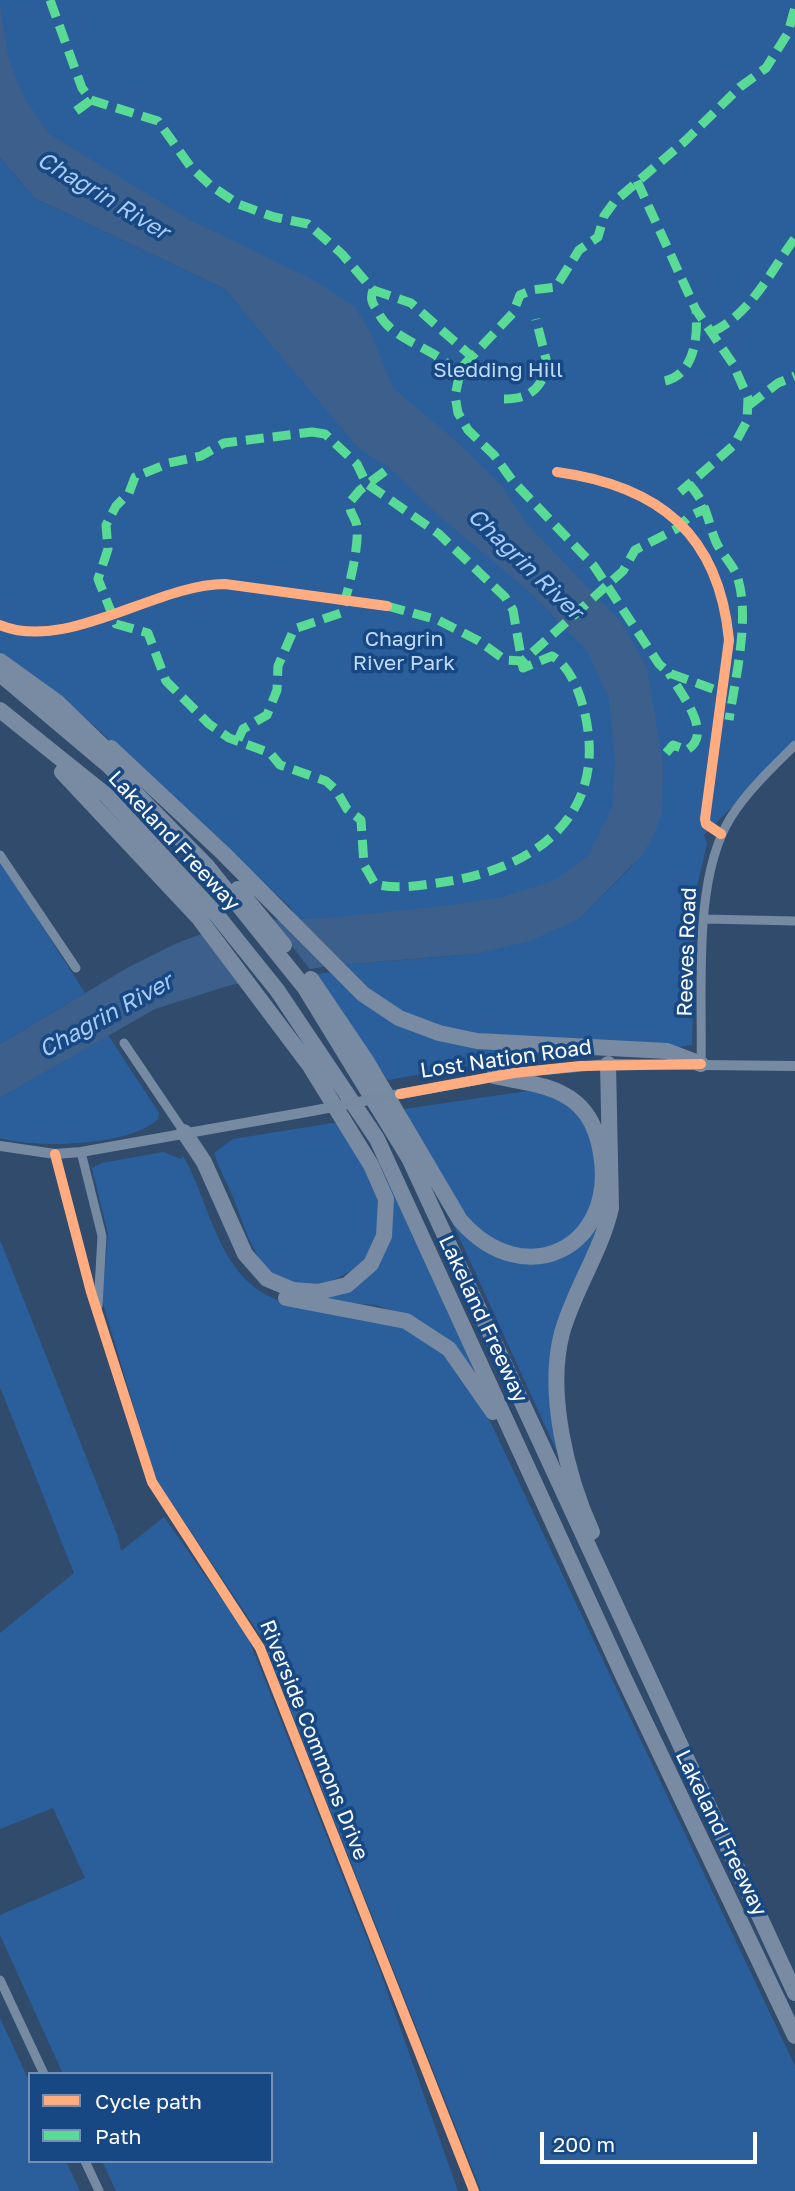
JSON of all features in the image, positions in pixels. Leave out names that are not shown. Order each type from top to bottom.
[{"type":"highway","points":[[0,661],[57,702],[145,787],[256,908],[374,1073],[452,1210],[474,1236],[490,1247],[514,1256],[551,1253],[575,1240],[596,1213],[602,1181],[598,1138],[583,1109],[573,1100],[554,1089],[494,1076]]},
{"type":"highway","name":"Lakeland Freeway","points":[[0,674],[109,766],[206,865],[256,908]]},
{"type":"highway","name":"Lakeland Freeway","points":[[0,710],[106,795],[216,914],[277,990],[377,1139],[624,1678],[795,2036]]},
{"type":"highway","points":[[26,731],[198,916],[310,1066],[371,1165],[386,1199],[384,1236],[371,1264],[347,1284],[318,1292],[293,1290],[267,1279],[245,1254],[204,1162],[184,1132]]},
{"type":"highway","points":[[256,908],[363,994],[399,1018],[439,1033],[477,1041],[667,1051],[701,1064]]},
{"type":"highway","name":"Lakeland Freeway","points":[[310,986],[409,1158],[795,1993]]},
{"type":"highway","points":[[608,1064],[611,1208],[607,1230],[563,1332],[558,1412],[569,1463],[590,1527],[656,1670],[673,1728]]},
{"type":"highway","points":[[184,1132],[191,1158],[235,1257],[251,1277],[278,1296],[406,1321],[449,1349],[489,1404],[574,1591],[624,1678]]},
{"type":"street","points":[[557,472],[610,481],[646,498],[681,525],[713,572],[726,616],[729,640],[728,666],[705,819],[706,824],[721,834]]},
{"type":"street","points":[[0,625],[32,632],[61,627],[118,614],[201,584],[225,584],[387,606]]},
{"type":"street","name":"Reeves Road","points":[[701,1064],[704,919],[711,862],[721,834],[742,801],[795,744]]},
{"type":"street","points":[[0,855],[76,968]]},
{"type":"street","points":[[704,919],[795,921]]},
{"type":"street","points":[[124,1043],[184,1132]]},
{"type":"street","name":"Lost Nation Road","points":[[0,1146],[55,1154],[81,1152],[494,1076],[608,1064],[795,1066]]},
{"type":"street","name":"Riverside Commons Drive","points":[[81,1152],[102,1236],[98,1312]]},
{"type":"street","name":"Riverside Commons Drive","points":[[55,1154],[98,1312],[152,1482],[260,1648],[474,2191]]},
{"type":"street","points":[[0,1980],[43,2072]]},
{"type":"street","points":[[86,2163],[99,2191]]},
{"type":"green space","name":"Chagrin River Park","points":[[0,0],[795,0],[795,744],[704,835],[707,844],[692,908],[695,909],[692,1045],[673,1048],[459,1032],[414,1019],[370,991],[340,965],[474,954],[579,919],[633,865],[612,850],[543,909],[399,929],[297,918],[290,907],[90,722],[0,653],[0,157],[34,198],[225,289],[254,323],[274,294],[0,125]]},
{"type":"green space","points":[[0,860],[85,993],[0,1044]]},
{"type":"green space","points":[[330,972],[399,1021],[557,1050],[388,1080],[314,975]]},
{"type":"green space","points":[[108,1035],[159,1113],[158,1119],[127,1135],[83,1143],[37,1143],[0,1138],[0,1098]]},
{"type":"green space","points":[[527,1091],[558,1098],[578,1113],[591,1136],[596,1168],[595,1200],[579,1227],[566,1239],[550,1247],[533,1250],[499,1244],[467,1221],[404,1109]]},
{"type":"green space","points":[[339,1122],[369,1173],[378,1201],[379,1230],[374,1246],[349,1272],[333,1280],[298,1284],[282,1280],[268,1269],[256,1252],[214,1153],[233,1139]]},
{"type":"green space","points":[[163,1152],[181,1159],[183,1156],[220,1242],[240,1273],[253,1286],[270,1297],[291,1304],[383,1319],[424,1336],[451,1362],[487,1415],[795,2066],[795,2191],[481,2191],[262,1638],[155,1478],[102,1300],[108,1234],[92,1168],[102,1163]]},
{"type":"green space","points":[[388,1182],[476,1368],[473,1369],[408,1316],[376,1305],[324,1301],[332,1292],[355,1284],[389,1218]]},
{"type":"green space","points":[[609,1195],[560,1327],[562,1454],[558,1454],[450,1217],[467,1234],[551,1258]]},
{"type":"green space","points":[[0,1240],[118,1537],[121,1551],[164,1517],[247,1635],[380,1971],[458,2191],[116,2191],[103,2163],[273,2163],[273,2072],[62,2072],[0,1935],[0,1915],[85,1878],[53,1808],[0,1829],[0,1633],[74,1573],[0,1387]]},
{"type":"green space","points":[[0,2018],[28,2079],[28,2163],[67,2163],[80,2191],[0,2191]]},
{"type":"water","name":"Chagrin River","points":[[0,6],[9,60],[24,97],[49,134],[190,220],[312,279],[355,307],[370,332],[393,388],[456,441],[503,487],[524,521],[621,622],[647,668],[663,764],[662,813],[653,837],[642,855],[579,919],[530,941],[474,954],[327,966],[231,985],[155,1009],[0,1098],[0,1044],[127,968],[177,943],[238,921],[329,918],[451,905],[502,897],[553,881],[588,856],[612,808],[615,761],[609,699],[587,651],[532,594],[437,514],[389,467],[359,449],[225,289],[34,198],[0,157]]},
{"type":"pier","points":[[268,915],[312,972],[245,986],[200,931],[238,918]]},
{"type":"marked path","points":[[50,0],[82,88],[91,100],[158,121],[190,166],[210,185],[238,204],[274,217],[308,224],[342,254],[373,290]]},
{"type":"marked path","points":[[713,689],[669,673],[659,664],[594,566],[468,430],[458,413],[455,396],[461,368],[513,313],[520,295],[532,290],[556,287],[579,250],[598,237],[604,216],[615,201],[685,141],[740,87],[766,68],[788,33],[795,7]]},
{"type":"marked path","points":[[76,111],[91,100]]},
{"type":"marked path","points":[[637,181],[696,310],[733,364],[748,398],[747,421],[734,445],[680,492]]},
{"type":"marked path","points":[[712,332],[738,315],[749,303],[795,238]]},
{"type":"marked path","points":[[373,290],[373,303],[386,324],[396,333],[443,360],[458,377]]},
{"type":"marked path","points":[[373,290],[411,303],[471,356]]},
{"type":"marked path","points":[[665,381],[683,371],[689,362],[695,342],[696,311]]},
{"type":"marked path","points":[[504,399],[532,392],[541,382],[548,367],[536,319]]},
{"type":"marked path","points":[[748,406],[778,383],[795,376]]},
{"type":"marked path","points":[[312,432],[325,434],[357,464],[366,483],[439,534],[505,597],[513,610],[523,668],[552,656],[569,672],[576,687],[584,710],[589,747],[586,779],[576,806],[559,830],[536,849],[509,864],[478,875],[418,886],[375,884],[364,865],[361,820],[347,809],[336,790],[326,781],[280,765],[270,753],[229,738],[209,724],[166,681],[148,633],[116,624],[98,579],[108,549],[106,525],[116,506],[129,493],[135,477],[169,463],[201,456],[224,443],[312,432]]},
{"type":"marked path","points":[[238,740],[243,729],[267,715],[277,690],[278,666],[294,629],[341,613],[356,547],[357,527],[350,502],[360,490],[389,468]]},
{"type":"marked path","points":[[689,484],[703,505],[716,542],[736,574],[741,595],[742,631],[729,720]]},
{"type":"marked path","points":[[387,606],[438,620],[479,641],[505,660],[523,661],[623,571],[635,550],[676,529],[690,516],[707,508]]},
{"type":"marked path","points":[[666,753],[673,745],[687,750],[695,743],[697,733],[692,712],[669,673]]},
{"type":"cycle path","points":[[557,472],[625,489],[654,503],[678,522],[697,544],[712,571],[723,603],[729,640],[705,819],[706,824],[721,834]]},
{"type":"cycle path","points":[[0,625],[26,631],[54,630],[112,615],[170,594],[225,584],[387,606]]},
{"type":"cycle path","points":[[400,1094],[514,1073],[580,1066],[701,1064]]},
{"type":"cycle path","points":[[55,1154],[91,1292],[152,1482],[260,1648],[474,2191]]},
{"type":"park label","name":"Sledding Hill","points":[[498,370]]}]
